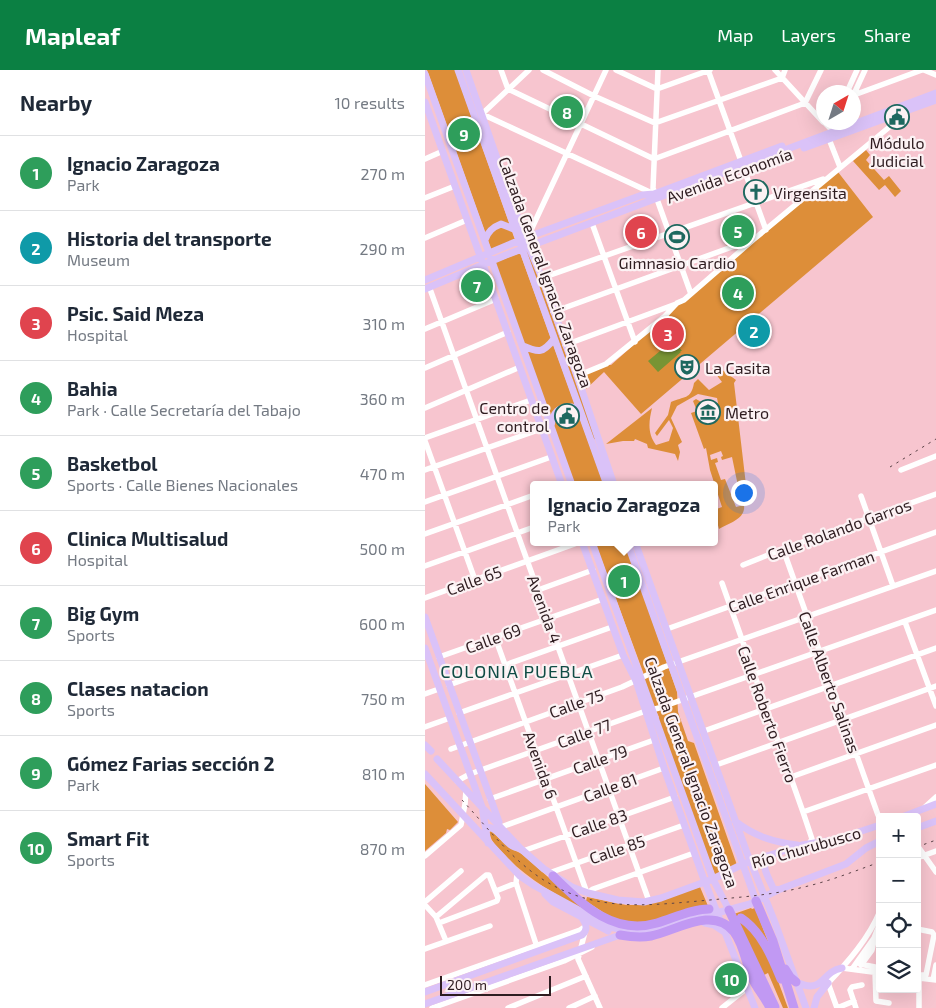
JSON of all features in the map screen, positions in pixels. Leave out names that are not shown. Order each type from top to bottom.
[{"type":"highway","points":[[551,875],[593,912],[606,920],[620,925],[647,926],[693,911],[713,911]]},
{"type":"highway","name":"Calzada General Ignacio Zaragoza","points":[[756,901],[773,941],[794,1008]]},
{"type":"highway","name":"Calzada General Ignacio Zaragoza","points":[[729,910],[776,1008]]},
{"type":"highway","points":[[741,918],[759,935],[791,999]]},
{"type":"highway","points":[[620,935],[634,937],[660,934],[698,920],[712,920],[723,924],[730,928],[737,938],[752,979],[770,1008]]},
{"type":"highway","points":[[773,941],[786,971],[796,982]]},
{"type":"main road","name":"Calzada General Ignacio Zaragoza","points":[[457,70],[516,230],[530,248],[542,278],[613,481]]},
{"type":"main road","name":"Calzada General Ignacio Zaragoza","points":[[466,70],[522,239],[523,250],[606,481]]},
{"type":"main road","points":[[425,74],[571,481]]},
{"type":"main road","points":[[861,116],[936,88]]},
{"type":"main road","points":[[744,169],[756,162],[821,140],[831,131],[866,122],[936,94]]},
{"type":"main road","points":[[427,290],[506,255],[831,131],[936,94]]},
{"type":"main road","name":"Avenida Economía","points":[[425,279],[522,239],[642,195],[654,194],[741,161],[831,131],[892,116],[936,100]]},
{"type":"main road","points":[[425,102],[427,115],[443,151],[485,266],[560,481]]},
{"type":"main road","name":"Avenida Economía","points":[[427,290],[523,250],[593,226],[744,169],[831,131]]},
{"type":"main road","points":[[425,279],[654,194]]},
{"type":"main road","points":[[485,240],[489,231],[501,224],[516,230]]},
{"type":"main road","points":[[541,232],[539,238],[545,242]]},
{"type":"main road","points":[[466,262],[473,266],[473,270],[470,273]]},
{"type":"main road","points":[[523,346],[535,352],[543,351],[554,338]]},
{"type":"main road","points":[[551,426],[554,414],[560,408],[572,407],[581,414]]},
{"type":"main road","name":"Calzada General Ignacio Zaragoza","points":[[583,546],[623,655],[638,680]]},
{"type":"main road","name":"Calzada General Ignacio Zaragoza","points":[[593,546],[649,711],[713,879],[729,910]]},
{"type":"main road","name":"Calzada General Ignacio Zaragoza","points":[[629,546],[688,698],[722,806],[747,863],[765,897],[806,1008]]},
{"type":"main road","name":"Calzada General Ignacio Zaragoza","points":[[636,546],[667,629],[675,664]]},
{"type":"main road","points":[[632,554],[641,558],[636,565]]},
{"type":"main road","points":[[425,617],[501,827]]},
{"type":"main road","points":[[425,648],[427,661],[482,807],[489,844]]},
{"type":"main road","name":"Calzada General Ignacio Zaragoza","points":[[688,698],[704,731],[735,821],[756,901]]},
{"type":"main road","name":"Calzada General Ignacio Zaragoza","points":[[649,711],[655,740],[705,882],[713,911],[726,933],[755,1008]]},
{"type":"main road","points":[[425,745],[431,751]]},
{"type":"main road","points":[[437,759],[522,850]]},
{"type":"main road","points":[[425,774],[517,874],[541,890],[604,924],[628,931],[651,930],[713,911],[711,919],[702,923],[650,939],[632,940],[606,930],[553,902],[541,890]]},
{"type":"main road","points":[[912,813],[936,804]]},
{"type":"main road","points":[[722,806],[735,821],[763,838],[777,842],[805,845]]},
{"type":"main road","points":[[921,827],[936,821]]},
{"type":"main road","name":"Río Churubusco","points":[[522,850],[551,875],[572,887],[618,900],[649,901],[669,896],[767,856],[805,845],[833,840],[876,826]]},
{"type":"main road","points":[[486,827],[492,828],[512,847],[522,850]]},
{"type":"main road","name":"Río Churubusco","points":[[713,911],[729,910],[756,901],[778,890],[846,864],[866,848],[876,844]]},
{"type":"main road","points":[[767,856],[763,863],[773,888],[778,890]]},
{"type":"main road","points":[[425,992],[538,948],[561,944],[582,935],[586,929],[583,918]]},
{"type":"main road","points":[[702,923],[711,924],[726,933]]},
{"type":"main road","points":[[425,1004],[437,1005],[564,954],[579,952],[620,935]]},
{"type":"main road","points":[[561,944],[564,944],[567,948],[564,954]]},
{"type":"main road","points":[[796,982],[814,986],[821,983],[833,970],[843,968]]},
{"type":"main road","points":[[814,1008],[817,997],[828,983]]},
{"type":"street","points":[[501,70],[508,89],[654,159],[805,103],[821,70]]},
{"type":"street","points":[[529,70],[482,114],[654,194]]},
{"type":"street","points":[[543,70],[594,96],[655,123],[782,78],[785,70]]},
{"type":"street","points":[[522,239],[531,230],[606,70]]},
{"type":"street","points":[[616,70],[657,89],[709,70],[766,230]]},
{"type":"street","points":[[658,70],[654,194],[691,294]]},
{"type":"street","points":[[775,70],[816,114]]},
{"type":"street","points":[[850,85],[857,70]]},
{"type":"street","points":[[859,85],[865,70]]},
{"type":"street","points":[[861,93],[923,70],[936,75]]},
{"type":"street","points":[[577,376],[607,364],[635,342],[677,303],[691,294],[893,124],[892,116]]},
{"type":"street","points":[[831,131],[840,167]]},
{"type":"street","points":[[425,158],[443,151]]},
{"type":"street","points":[[542,278],[827,178]]},
{"type":"street","points":[[425,198],[455,186]]},
{"type":"street","points":[[425,238],[467,220]]},
{"type":"street","points":[[593,226],[635,342]]},
{"type":"street","points":[[553,312],[753,240]]},
{"type":"street","name":"Avenida 4","points":[[427,290],[442,322],[476,420],[488,446],[489,455],[558,646],[570,673],[649,901]]},
{"type":"street","points":[[425,329],[496,299]]},
{"type":"street","points":[[565,345],[677,303]]},
{"type":"street","points":[[425,368],[508,332]]},
{"type":"street","points":[[425,408],[520,367]]},
{"type":"street","points":[[475,580],[425,440],[531,400]]},
{"type":"street","points":[[425,470],[488,446],[541,429]]},
{"type":"street","points":[[901,470],[936,456]]},
{"type":"street","points":[[425,502],[551,457]]},
{"type":"street","name":"Calle Rolando Garros","points":[[743,565],[936,494]]},
{"type":"street","points":[[425,534],[530,496]]},
{"type":"street","points":[[861,496],[893,586]]},
{"type":"street","points":[[425,566],[530,528]]},
{"type":"street","name":"Calle Enrique Farman","points":[[667,629],[936,532]]},
{"type":"street","name":"Calle 65","points":[[425,598],[570,546]]},
{"type":"street","name":"Calle Alberto Salinas","points":[[783,549],[877,813]]},
{"type":"street","points":[[538,590],[593,570]]},
{"type":"street","name":"Calle 75","points":[[451,748],[579,703],[638,680],[652,672],[936,571]]},
{"type":"street","name":"Calle Roberto Fierro","points":[[722,584],[812,839],[805,845]]},
{"type":"street","name":"Calle 69","points":[[439,657],[603,599]]},
{"type":"street","name":"Calle 77","points":[[457,780],[589,731],[936,610]]},
{"type":"street","points":[[905,622],[917,655],[933,687],[936,706]]},
{"type":"street","points":[[449,685],[612,627]]},
{"type":"street","name":"Avenida 6","points":[[495,637],[588,893]]},
{"type":"street","points":[[704,731],[936,648]]},
{"type":"street","points":[[459,713],[623,655]]},
{"type":"street","points":[[716,765],[933,687]]},
{"type":"street","points":[[425,694],[439,689]]},
{"type":"street","points":[[425,727],[450,718]]},
{"type":"street","points":[[791,777],[936,725]]},
{"type":"street","name":"Calle 79","points":[[490,799],[655,740]]},
{"type":"street","points":[[803,812],[936,765]]},
{"type":"street","name":"Calle 81","points":[[501,827],[664,768]]},
{"type":"street","points":[[425,856],[461,825],[466,790]]},
{"type":"street","points":[[924,808],[936,796]]},
{"type":"street","name":"Calle 83","points":[[522,850],[675,797]]},
{"type":"street","name":"Calle 85","points":[[551,875],[576,863],[685,825]]},
{"type":"street","points":[[921,851],[936,872]]},
{"type":"street","points":[[921,856],[936,851]]},
{"type":"street","points":[[588,893],[593,889],[694,854]]},
{"type":"street","points":[[446,941],[437,920],[425,903],[461,871]]},
{"type":"street","points":[[487,874],[490,876],[499,900],[437,920],[487,874]]},
{"type":"street","points":[[517,874],[516,883],[538,948],[586,929]]},
{"type":"street","points":[[496,891],[516,883]]},
{"type":"street","points":[[854,1001],[837,1008],[828,983],[843,968],[876,922]]},
{"type":"street","points":[[425,949],[490,926]]},
{"type":"street","points":[[586,929],[579,952],[586,976],[600,1008]]},
{"type":"street","points":[[852,969],[872,950],[876,930]]},
{"type":"street","points":[[921,930],[932,932],[934,935],[926,975],[921,976]]},
{"type":"street","points":[[437,1005],[579,952]]},
{"type":"street","points":[[425,985],[515,957]]},
{"type":"street","points":[[859,964],[876,970]]},
{"type":"street","points":[[921,978],[935,980],[936,965]]},
{"type":"street","points":[[843,968],[876,971]]},
{"type":"street","points":[[508,1008],[586,976]]},
{"type":"street","points":[[857,1008],[850,988],[862,985]]},
{"type":"street","points":[[722,1008],[747,988]]},
{"type":"street","points":[[876,991],[875,1001],[889,1003]]},
{"type":"street","points":[[919,993],[919,1008]]},
{"type":"street","points":[[569,1008],[595,996]]},
{"type":"shaded area","points":[[427,70],[455,70],[515,240],[491,249]]},
{"type":"shaded area","points":[[866,150],[870,155],[866,160],[884,180],[889,176],[901,191],[895,197],[885,185],[879,190],[853,161]]},
{"type":"shaded area","points":[[838,172],[873,217],[641,414],[604,372],[586,389],[580,372],[603,364],[611,365],[682,302]]},
{"type":"shaded area","points":[[743,225],[746,233],[741,234],[743,240],[727,246],[722,233]]},
{"type":"shaded area","points":[[528,250],[597,441],[593,438],[526,251]]},
{"type":"shaded area","points":[[520,253],[603,481],[574,481],[494,263]]},
{"type":"shaded area","points":[[672,341],[682,351],[658,372],[648,361]]},
{"type":"shaded area","points":[[717,366],[736,380],[734,383],[746,485],[738,486],[732,457],[722,460],[721,451],[710,455],[711,460],[717,458],[718,462],[715,463],[721,480],[725,479],[736,507],[744,505],[744,510],[740,517],[719,529],[718,508],[722,507],[718,495],[718,481],[714,481],[706,448],[704,449],[691,413],[697,411],[693,401],[696,399],[708,406],[703,408],[702,414],[704,417],[710,417],[714,413],[712,407],[718,403],[717,398],[698,394],[677,406],[671,418],[682,442],[678,445],[680,452],[678,461],[675,454],[648,448],[647,444],[635,439],[634,441],[606,444],[652,408],[649,427],[653,440],[656,445],[669,441],[673,428],[669,420],[657,436],[655,433],[668,415],[671,402],[689,395],[694,383],[698,379],[709,390],[722,382],[712,369]]},
{"type":"shaded area","points":[[596,546],[626,546],[677,692],[678,712],[688,741],[694,743],[737,865],[715,875],[657,722],[659,717],[648,694],[643,672]]},
{"type":"shaded area","points":[[425,784],[458,822],[450,830],[447,829],[446,833],[425,851]]},
{"type":"shaded area","points":[[491,831],[510,848],[522,854],[582,909],[541,885],[513,864],[495,845],[489,833]]},
{"type":"shaded area","points":[[700,887],[708,906],[651,923],[618,922],[586,901],[587,897],[626,905],[643,905]]},
{"type":"shaded area","points":[[755,908],[771,949],[742,916],[738,914],[739,917],[755,935],[765,951],[788,1008],[783,1008],[768,973],[764,975],[734,914]]},
{"type":"railway","points":[[890,467],[936,439]]},
{"type":"railway","points":[[462,800],[501,844],[535,874],[567,892],[586,899],[606,903],[667,904],[769,894],[823,882],[876,863]]},
{"type":"railway","points":[[921,846],[936,840]]},
{"type":"place","name":"Clases natacion","points":[[567,112]]},
{"type":"place","name":"Módulo Judicial","points":[[897,117]]},
{"type":"place","name":"Gómez Farias sección 2","points":[[464,134]]},
{"type":"place","name":"Virgensita","points":[[756,192]]},
{"type":"place","name":"Basketbol","points":[[738,231]]},
{"type":"place","name":"Clinica Multisalud","points":[[641,232]]},
{"type":"place","name":"Gimnasio Cardio","points":[[677,237]]},
{"type":"place","name":"Big Gym","points":[[477,286]]},
{"type":"place","name":"Bahia","points":[[738,293]]},
{"type":"place","name":"Historia del transporte","points":[[754,331]]},
{"type":"place","name":"Psic. Said Meza","points":[[668,334]]},
{"type":"place","name":"La Casita","points":[[687,367]]},
{"type":"place","name":"Metro","points":[[708,412]]},
{"type":"place","name":"Centro de control","points":[[567,416]]},
{"type":"place","name":"Ignacio Zaragoza","points":[[624,581]]},
{"type":"place","name":"Smart Fit","points":[[731,979]]},
{"type":"district","name":"COLONIA PUEBLA","points":[[517,671]]}]
